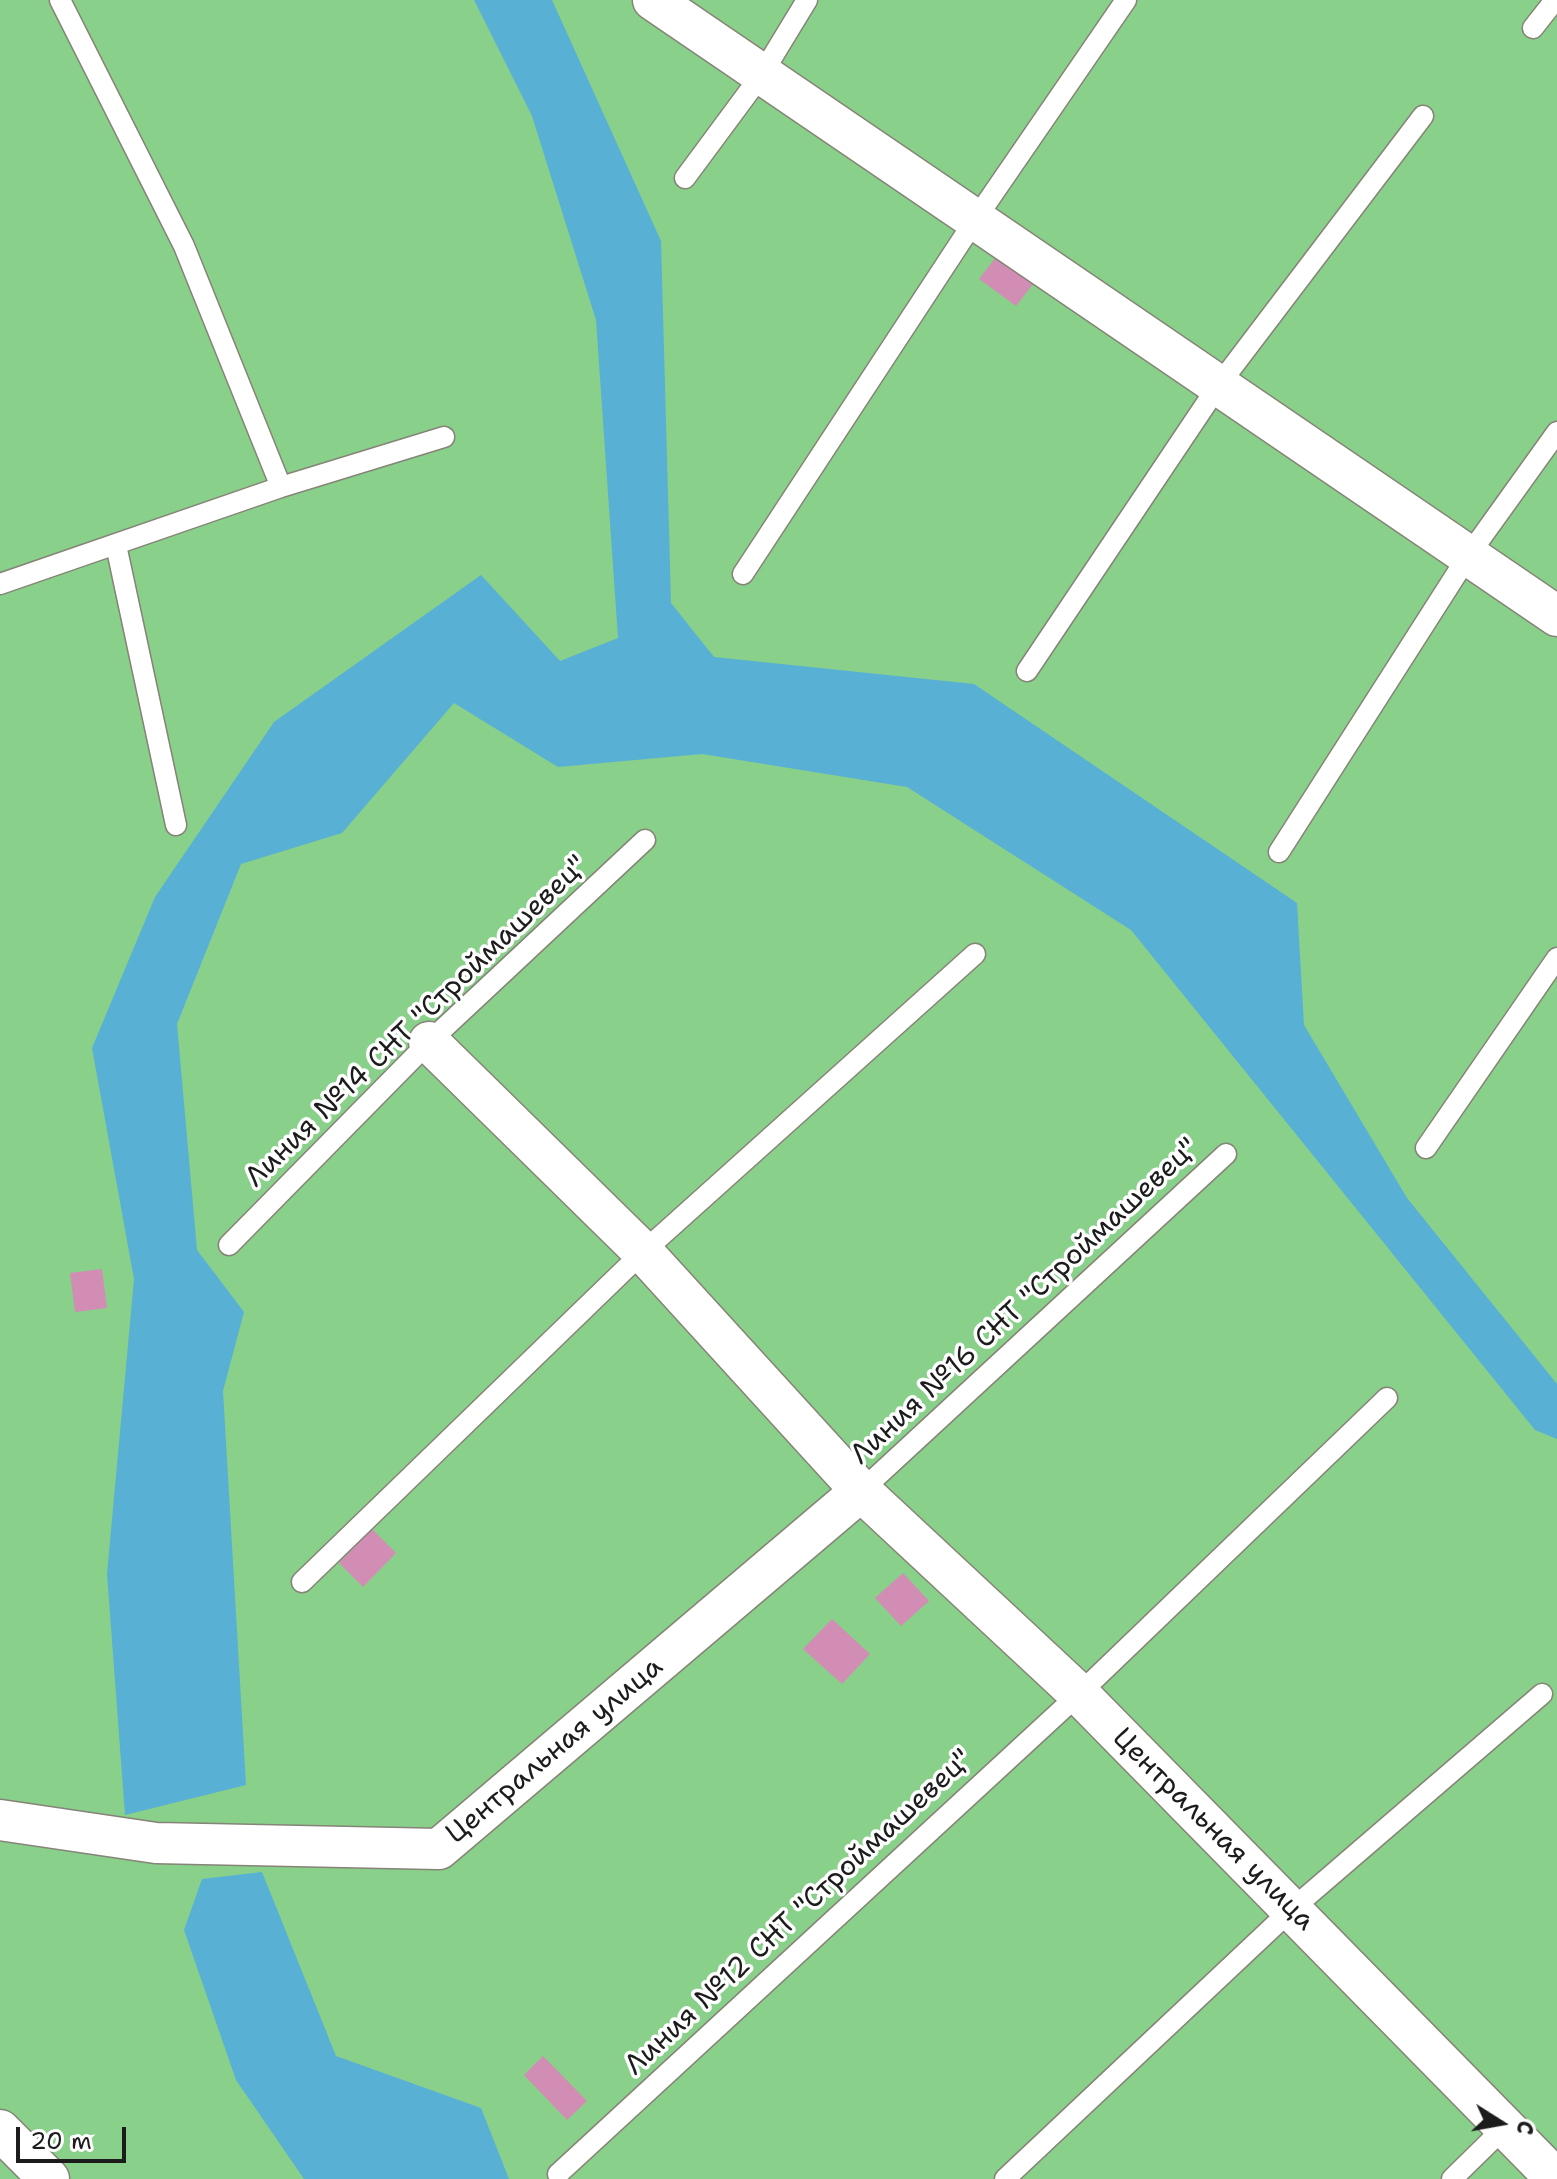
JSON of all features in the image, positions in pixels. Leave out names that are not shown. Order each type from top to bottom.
[{"type":"street","points":[[653,0],[1557,616]]},
{"type":"street","name":"Центральная улица","points":[[429,1042],[643,1252],[861,1491],[1079,1694],[1556,2179]]},
{"type":"street","name":"Центральная улица","points":[[0,1820],[156,1843],[439,1849],[861,1491]]},
{"type":"street","points":[[0,2130],[49,2179]]},
{"type":"lane","points":[[60,0],[184,246],[281,487]]},
{"type":"lane","points":[[685,178],[762,74],[807,0]]},
{"type":"lane","points":[[743,574],[975,220],[1126,0]]},
{"type":"lane","points":[[1533,28],[1555,0]]},
{"type":"lane","points":[[1027,671],[1218,386],[1423,116]]},
{"type":"lane","points":[[1279,852],[1468,556],[1557,432]]},
{"type":"lane","points":[[0,584],[281,487],[444,437]]},
{"type":"lane","points":[[116,545],[176,825]]},
{"type":"lane","name":"Линия №14 СНТ \"Строймашевец\"","points":[[229,1245],[429,1042],[645,840]]},
{"type":"lane","points":[[302,1582],[643,1252],[975,954]]},
{"type":"lane","points":[[1426,1148],[1557,958]]},
{"type":"lane","name":"Линия №16 СНТ \"Строймашевец\"","points":[[861,1491],[1226,1154]]},
{"type":"lane","name":"Линия №12 СНТ \"Строймашевец\"","points":[[558,2174],[1079,1694],[1387,1398]]},
{"type":"lane","points":[[1005,2179],[1291,1910],[1542,1694]]},
{"type":"lane","points":[[1452,2179],[1505,2127]]},
{"type":"green space","points":[[0,0],[1557,0],[1557,2179],[0,2179]]},
{"type":"water","points":[[474,0],[552,0],[661,241],[671,603],[714,657],[974,684],[1297,903],[1304,1025],[1407,1198],[1557,1384],[1557,1439],[1535,1430],[1131,930],[907,787],[702,754],[558,767],[454,703],[342,833],[241,864],[177,1024],[197,1250],[244,1312],[223,1391],[246,1785],[125,1815],[107,1574],[134,1279],[92,1048],[155,897],[274,722],[481,575],[560,661],[618,638],[596,320],[532,116]]},
{"type":"water","points":[[262,1872],[336,2056],[481,2108],[509,2179],[304,2179],[236,2080],[184,1930],[202,1879]]},
{"type":"building","points":[[1003,248],[1040,275],[1016,306],[979,279]]},
{"type":"building","points":[[102,1269],[107,1308],[75,1312],[70,1273]]},
{"type":"building","points":[[372,1529],[396,1553],[363,1587],[339,1563]]},
{"type":"building","points":[[903,1573],[929,1601],[901,1626],[875,1598]]},
{"type":"building","points":[[832,1619],[870,1654],[842,1684],[803,1649]]},
{"type":"building","points":[[543,2056],[587,2101],[567,2120],[524,2075]]}]
